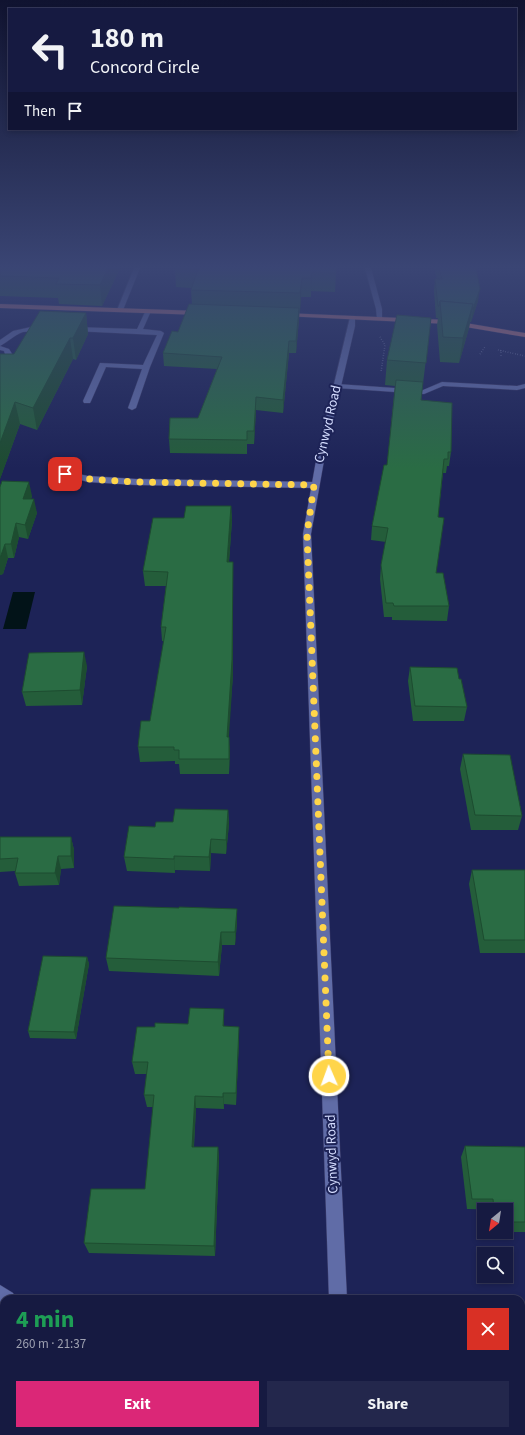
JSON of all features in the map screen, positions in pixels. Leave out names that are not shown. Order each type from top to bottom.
[{"type":"street","points":[[0,344],[9,335]]},
{"type":"street","points":[[132,408],[146,367],[160,335]]},
{"type":"street","name":"Cynwyd Road","points":[[338,1295],[307,534],[314,485],[350,335]]},
{"type":"street","points":[[0,348],[7,350],[10,357],[8,361],[0,366]]},
{"type":"street","points":[[88,401],[103,365],[146,367]]},
{"type":"street","points":[[337,386],[424,392],[433,390],[442,384],[516,388],[525,386]]},
{"type":"street","points":[[65,474],[88,479],[136,482],[314,485]]},
{"type":"path","points":[[377,335],[385,345],[383,353],[383,366],[380,376]]},
{"type":"path","points":[[480,354],[485,347]]},
{"type":"path","points":[[501,350],[501,357]]},
{"type":"path","points":[[383,353],[388,353]]},
{"type":"shaded area","points":[[13,592],[35,592],[26,629],[3,629]]},
{"type":"building","points":[[26,335],[75,335],[73,338],[70,338],[33,408],[15,402],[0,443],[0,354],[14,354]]},
{"type":"building","points":[[170,335],[297,335],[296,341],[289,341],[283,400],[256,397],[254,431],[247,431],[247,440],[169,439],[170,418],[198,418],[222,357],[163,353]]},
{"type":"building","points":[[393,335],[429,335],[426,363],[387,360]]},
{"type":"building","points":[[443,335],[464,335],[463,338],[443,337]]},
{"type":"building","points":[[396,380],[423,382],[421,400],[452,403],[451,452],[448,452],[448,459],[444,459],[438,517],[444,518],[436,573],[443,573],[449,606],[394,606],[393,603],[386,603],[381,565],[388,528],[372,526],[384,465],[387,465]]},
{"type":"building","points":[[2,481],[29,482],[23,499],[34,499],[25,525],[16,523],[11,544],[5,544],[0,558],[0,487]]},
{"type":"building","points":[[186,506],[231,506],[227,562],[233,562],[232,660],[227,737],[229,737],[229,759],[179,759],[179,750],[174,750],[174,747],[138,747],[141,721],[150,721],[166,627],[161,627],[168,572],[143,571],[153,518],[184,518]]},
{"type":"building","points":[[84,652],[80,690],[22,692],[29,653]]},
{"type":"building","points":[[410,667],[457,668],[467,707],[415,706]]},
{"type":"building","points":[[463,754],[510,755],[522,816],[475,815]]},
{"type":"building","points":[[175,809],[228,810],[226,840],[211,839],[209,857],[174,856],[174,859],[124,857],[129,826],[155,827],[156,822],[173,822]]},
{"type":"building","points":[[0,837],[71,837],[71,856],[58,856],[55,873],[15,873],[18,858],[0,859]]},
{"type":"building","points":[[472,870],[525,870],[525,940],[484,940]]},
{"type":"building","points":[[114,906],[237,909],[235,932],[221,932],[218,962],[106,958]]},
{"type":"building","points":[[43,956],[87,957],[74,1032],[28,1031]]},
{"type":"building","points":[[190,1008],[224,1009],[223,1026],[239,1027],[236,1093],[223,1093],[223,1097],[195,1096],[192,1147],[218,1147],[214,1246],[84,1243],[91,1189],[145,1189],[154,1095],[144,1095],[148,1062],[132,1062],[137,1027],[155,1027],[155,1023],[188,1024]]},
{"type":"building","points":[[465,1146],[525,1147],[525,1222],[513,1222],[513,1203],[493,1203],[493,1199],[472,1199]]},
{"type":"route","points":[[65,474],[88,479],[109,481],[314,485],[307,534],[329,1076]]}]
